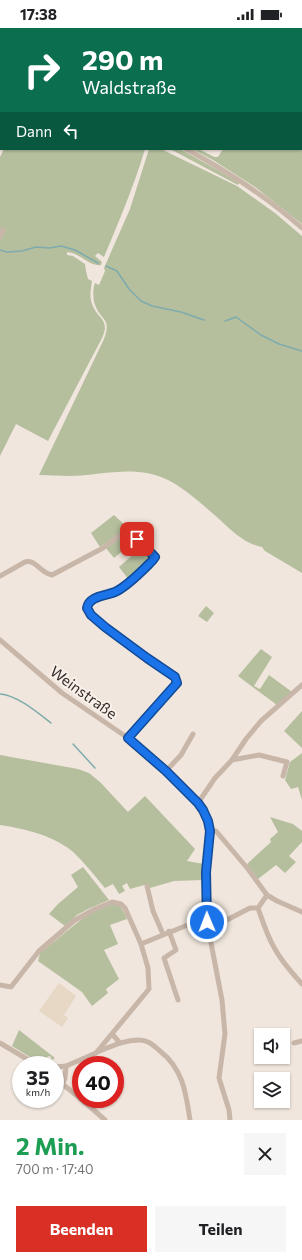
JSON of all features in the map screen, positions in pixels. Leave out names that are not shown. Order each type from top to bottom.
[{"type":"street","points":[[188,150],[214,164],[242,182],[302,228]]},
{"type":"street","points":[[0,237],[3,230]]},
{"type":"street","points":[[0,576],[29,560],[46,574],[52,575],[102,548],[126,531],[128,531],[155,557],[140,573],[120,590],[92,600],[88,603],[87,608],[91,615],[105,627],[175,677],[177,683],[128,738]]},
{"type":"street","name":"Weinstraße","points":[[0,640],[62,693],[128,738],[166,771],[203,810],[208,821],[210,831],[206,872],[207,922],[222,1000],[225,1034],[219,1078],[229,1110],[230,1120]]},
{"type":"street","points":[[198,803],[215,778],[232,760],[246,739],[261,721],[302,685]]},
{"type":"street","points":[[166,771],[181,755],[193,734]]},
{"type":"street","points":[[232,760],[259,755],[287,762],[283,776]]},
{"type":"street","points":[[210,831],[216,832],[222,837],[267,895],[302,912]]},
{"type":"street","points":[[147,886],[153,911],[163,934]]},
{"type":"street","points":[[258,908],[267,895]]},
{"type":"street","points":[[0,985],[11,988],[39,951],[75,920],[112,902],[121,904],[125,908],[141,944],[148,968],[149,989],[96,1053]]},
{"type":"street","points":[[141,944],[169,931],[190,924],[207,922],[219,924],[250,908],[258,908]]},
{"type":"street","points":[[258,908],[266,932],[274,948],[285,965],[302,984]]},
{"type":"street","points":[[169,931],[176,950],[164,958],[178,1000]]},
{"type":"street","points":[[112,1034],[120,1043]]},
{"type":"street","points":[[64,1080],[66,1066],[120,1043],[138,1040],[146,1041],[151,1043],[168,1057],[178,1071],[186,1094],[190,1120]]},
{"type":"street","points":[[294,1042],[302,1041]]},
{"type":"street","points":[[0,1043],[22,1056]]},
{"type":"street","points":[[64,1084],[72,1091]]},
{"type":"street","points":[[91,1108],[105,1120]]},
{"type":"green space","points":[[4,150],[145,150],[121,217],[104,257],[98,253],[95,256],[102,262],[101,265],[93,264],[67,252],[67,255],[73,256],[85,264],[88,279],[92,281],[90,292],[91,301],[105,327],[102,338],[48,441],[16,424],[0,456],[0,157]]},
{"type":"green space","points":[[149,150],[163,150],[237,186],[275,213],[302,236],[302,573],[265,551],[262,547],[244,540],[188,493],[168,480],[156,475],[132,471],[69,476],[39,475],[104,339],[107,327],[105,320],[95,305],[93,296],[94,286],[95,283],[99,285],[105,271],[104,268],[130,209]]},
{"type":"green space","points":[[172,150],[182,150],[223,173],[239,183],[238,185]]},
{"type":"green space","points":[[194,150],[201,150],[214,157],[218,157],[222,150],[302,150],[302,224],[255,187],[213,160]]},
{"type":"green space","points":[[114,515],[128,528],[100,547],[91,533]]},
{"type":"green space","points":[[128,534],[136,540],[114,558],[105,547]]},
{"type":"green space","points":[[142,547],[151,555],[151,558],[129,580],[119,567]]},
{"type":"green space","points":[[206,606],[214,613],[207,622],[198,616]]},
{"type":"green space","points":[[261,649],[272,657],[254,686],[260,689],[269,675],[292,692],[277,705],[238,676]]},
{"type":"green space","points":[[302,711],[302,748],[284,731]]},
{"type":"green space","points":[[302,753],[302,800],[298,787],[291,789],[285,780],[290,762]]},
{"type":"green space","points":[[0,755],[78,769],[89,773],[100,782],[128,812],[145,796],[195,849],[187,861],[204,864],[204,880],[174,881],[150,888],[148,884],[130,889],[127,883],[122,886],[125,891],[119,894],[113,884],[105,888],[81,860],[64,845],[47,837],[19,828],[0,825]]},
{"type":"green space","points":[[270,817],[293,824],[302,831],[302,842],[289,856],[296,862],[285,873],[276,865],[258,879],[247,864],[271,842],[270,839],[278,832]]},
{"type":"green space","points":[[83,867],[109,900],[77,915],[65,926],[49,914],[78,887],[71,875]]},
{"type":"green space","points":[[114,903],[121,907],[127,919],[110,925],[118,944],[104,950],[119,979],[106,989],[108,993],[92,1006],[82,992],[38,961],[40,953],[83,918],[94,911]]},
{"type":"green space","points":[[19,1030],[52,1056],[28,1056],[12,1046]]},
{"type":"shaded area","points":[[59,983],[76,996],[64,1015],[68,1018],[62,1027],[39,1011]]},
{"type":"waterway","points":[[0,250],[7,252],[22,251],[36,247],[49,248],[61,246],[75,250],[98,263]]},
{"type":"waterway","points":[[106,266],[117,271],[129,289],[141,301],[152,306],[181,312],[204,320]]},
{"type":"waterway","points":[[225,321],[236,317],[261,335],[279,344],[302,351]]},
{"type":"waterway","points":[[0,694],[7,695],[20,701],[51,723]]},
{"type":"waterway","points":[[73,744],[95,768]]},
{"type":"route","points":[[137,539],[155,557],[140,573],[120,590],[92,600],[88,603],[87,608],[88,612],[105,627],[175,677],[177,683],[128,738],[166,771],[198,803],[208,821],[210,831],[206,872],[207,922]]}]
